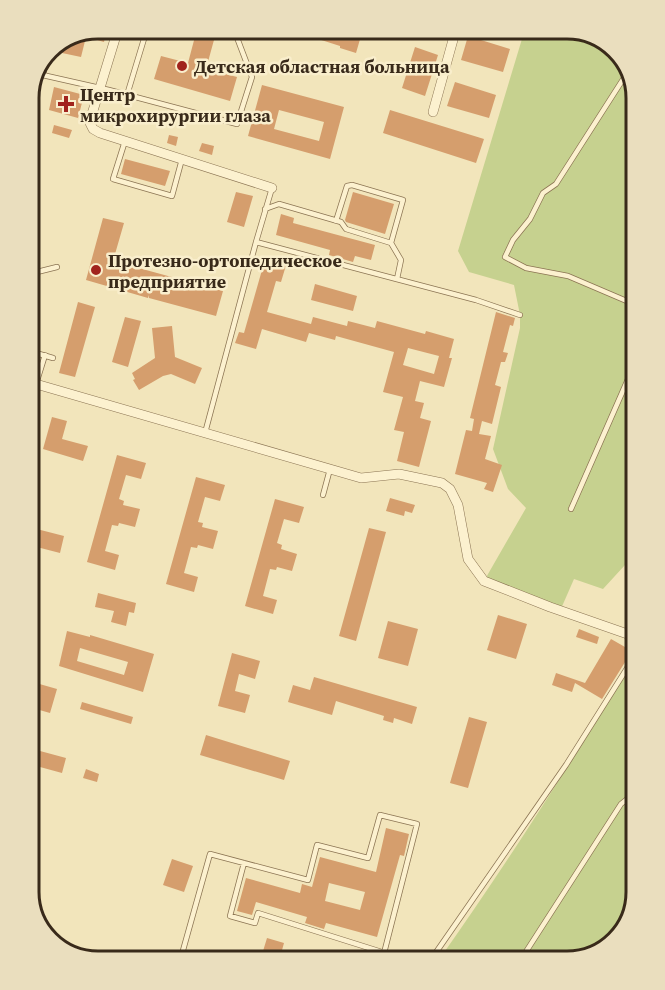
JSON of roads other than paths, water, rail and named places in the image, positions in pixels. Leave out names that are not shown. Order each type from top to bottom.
[{"type":"street","points":[[115,39],[90,123],[93,129],[272,188]]},
{"type":"street","points":[[434,112],[453,39]]},
{"type":"street","points":[[39,385],[361,478],[399,474],[427,478],[442,483],[450,489],[458,505],[468,559],[484,581],[626,634]]},
{"type":"lane","points":[[127,95],[144,39]]},
{"type":"lane","points":[[44,75],[237,124],[252,77],[238,39]]},
{"type":"lane","points":[[623,79],[556,184],[543,193],[530,219],[513,240],[505,256],[526,268],[568,276],[626,302]]},
{"type":"lane","points":[[125,141],[113,179],[172,196],[182,159]]},
{"type":"lane","points":[[336,221],[347,186],[352,184],[403,200],[391,243]]},
{"type":"lane","points":[[205,433],[272,188]]},
{"type":"lane","points":[[266,210],[279,204],[341,222],[346,229],[391,243],[401,260],[397,279]]},
{"type":"lane","points":[[256,242],[476,300],[520,315]]},
{"type":"lane","points":[[39,272],[57,267]]},
{"type":"lane","points":[[39,354],[53,358]]},
{"type":"lane","points":[[39,368],[45,355]]},
{"type":"lane","points":[[571,509],[626,384]]},
{"type":"lane","points":[[323,495],[330,469]]},
{"type":"lane","points":[[438,951],[566,765],[626,670]]},
{"type":"lane","points":[[527,951],[621,804],[626,800]]},
{"type":"lane","points":[[183,951],[210,854],[308,880],[317,845],[368,858],[380,815],[417,824],[385,951]]},
{"type":"lane","points":[[244,863],[230,916],[255,923],[258,913],[379,951]]},
{"type":"place","name":"Детская областная больница","points":[[182,66]]},
{"type":"place","name":"Центр микрохирургии глаза","points":[[66,104]]},
{"type":"place","name":"Протезно-ортопедическое предприятие","points":[[96,270]]}]
